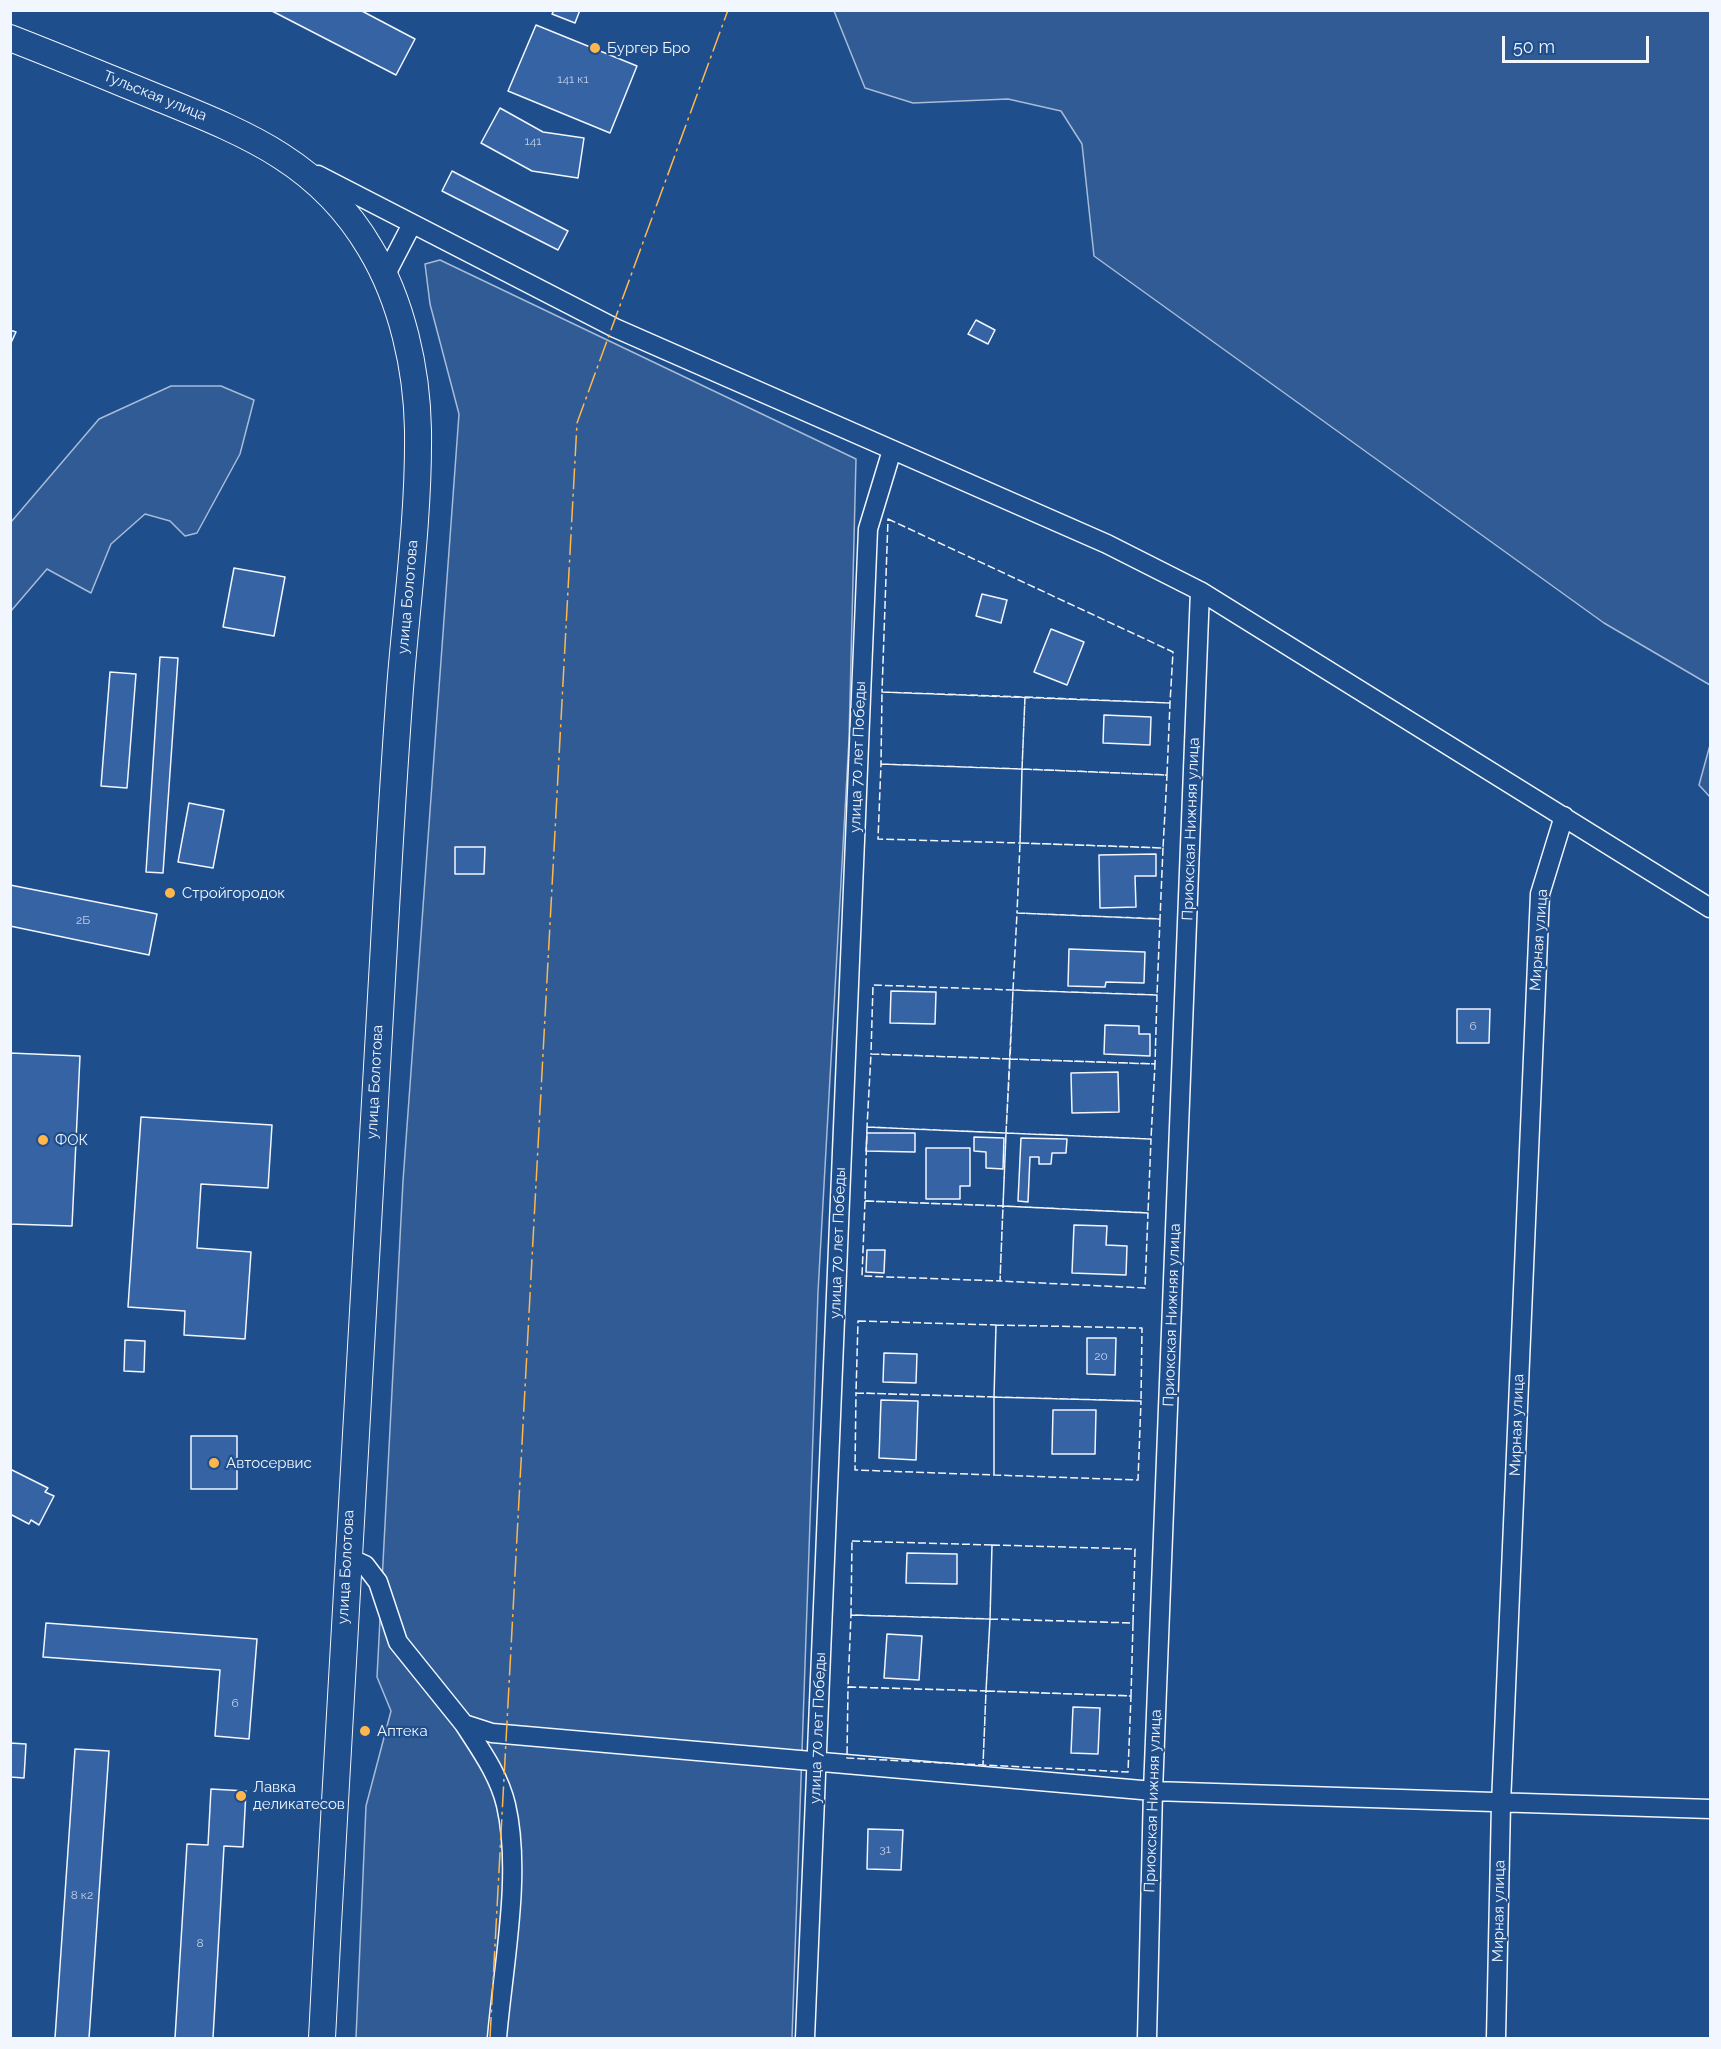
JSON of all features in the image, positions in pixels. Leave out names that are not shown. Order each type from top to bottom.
[{"type":"main road","name":"Тульская улица","points":[[10,38],[227,126],[267,145],[295,163]]},
{"type":"main road","name":"улица Болотова","points":[[295,163],[349,218],[367,242],[385,276],[410,355],[418,428],[347,1557],[322,2038]]},
{"type":"street","points":[[295,163],[615,328],[1107,544],[1200,591],[1710,908]]},
{"type":"street","points":[[385,276],[412,224]]},
{"type":"street","name":"улица 70 лет Победы","points":[[805,2038],[868,529],[892,450]]},
{"type":"street","name":"Приокская Нижняя улица","points":[[1147,2038],[1153,1791],[1200,591]]},
{"type":"street","name":"Мирная улица","points":[[1496,2038],[1502,1804],[1540,894],[1564,816]]},
{"type":"street","points":[[347,1557],[365,1565],[378,1582],[398,1642],[464,1724],[496,1775],[506,1804],[511,1834],[509,1923],[497,2038]]},
{"type":"street","points":[[464,1724],[492,1733],[1153,1791],[1710,1809]]},
{"type":"shaded area","points":[[834,11],[1710,11],[1710,685],[1604,623],[1094,256],[1082,144],[1061,111],[1008,99],[913,103],[865,88]]},
{"type":"shaded area","points":[[440,260],[856,459],[849,739],[818,1292],[792,2038],[356,2038],[366,1806],[391,1711],[377,1677],[403,1181],[459,414],[430,304],[425,264]]},
{"type":"shaded area","points":[[171,386],[221,386],[254,400],[240,454],[197,533],[185,536],[170,521],[145,514],[111,544],[91,593],[47,569],[11,611],[11,522],[99,419]]},
{"type":"shaded area","points":[[1710,745],[1710,797],[1699,785]]},
{"type":"building","points":[[270,10],[360,10],[415,39],[396,75]]},
{"type":"building","points":[[554,10],[580,10],[575,23],[552,14]]},
{"type":"building","points":[[536,25],[637,66],[610,133],[508,91]]},
{"type":"building","points":[[500,108],[543,132],[584,138],[578,178],[532,171],[481,143]]},
{"type":"building","points":[[452,171],[568,231],[558,250],[442,191]]},
{"type":"building","points":[[976,320],[995,330],[988,344],[968,334]]},
{"type":"building","points":[[10,330],[16,332],[10,345]]},
{"type":"building","points":[[234,568],[285,577],[274,636],[223,627]]},
{"type":"building","points":[[982,594],[1007,600],[1001,623],[976,616]]},
{"type":"building","points":[[1051,629],[1084,642],[1067,685],[1034,672]]},
{"type":"building","points":[[160,657],[178,658],[163,873],[146,872]]},
{"type":"building","points":[[110,672],[136,674],[127,788],[101,786]]},
{"type":"building","points":[[1104,715],[1151,717],[1150,745],[1103,743]]},
{"type":"building","points":[[189,803],[224,810],[213,868],[178,862]]},
{"type":"building","points":[[455,847],[485,847],[484,874],[455,874]]},
{"type":"building","points":[[1156,854],[1156,876],[1135,876],[1136,907],[1100,908],[1099,855]]},
{"type":"building","points":[[10,885],[157,914],[149,955],[10,926]]},
{"type":"building","points":[[1069,949],[1145,952],[1144,983],[1106,982],[1105,987],[1068,986]]},
{"type":"building","points":[[891,991],[936,992],[935,1024],[890,1023]]},
{"type":"building","points":[[1457,1009],[1490,1009],[1489,1043],[1457,1043]]},
{"type":"building","points":[[1105,1025],[1139,1026],[1139,1034],[1150,1034],[1150,1056],[1104,1054]]},
{"type":"building","name":"ФОК","points":[[10,1053],[80,1056],[72,1226],[10,1224]]},
{"type":"building","points":[[1118,1072],[1119,1112],[1072,1113],[1071,1073]]},
{"type":"building","points":[[141,1117],[272,1125],[268,1188],[201,1184],[197,1248],[251,1252],[245,1339],[184,1335],[185,1311],[128,1307]]},
{"type":"building","points":[[867,1133],[915,1133],[915,1152],[866,1151]]},
{"type":"building","points":[[974,1137],[1004,1138],[1003,1169],[986,1168],[986,1152],[974,1151]]},
{"type":"building","points":[[1021,1138],[1067,1139],[1066,1153],[1052,1153],[1051,1164],[1039,1164],[1039,1157],[1030,1157],[1028,1202],[1018,1201]]},
{"type":"building","points":[[926,1148],[970,1148],[970,1186],[960,1186],[960,1199],[926,1199]]},
{"type":"building","points":[[1074,1225],[1107,1226],[1106,1245],[1127,1246],[1126,1275],[1072,1273]]},
{"type":"building","points":[[867,1250],[885,1250],[884,1273],[866,1272]]},
{"type":"building","points":[[1087,1338],[1116,1338],[1115,1375],[1087,1374]]},
{"type":"building","points":[[125,1340],[145,1341],[144,1372],[124,1371]]},
{"type":"building","points":[[884,1353],[917,1354],[916,1383],[883,1382]]},
{"type":"building","points":[[881,1400],[918,1401],[916,1460],[879,1458]]},
{"type":"building","points":[[1053,1410],[1096,1410],[1095,1454],[1052,1454]]},
{"type":"building","name":"Автосервис","points":[[191,1436],[237,1436],[237,1489],[191,1489]]},
{"type":"building","points":[[10,1469],[48,1488],[45,1492],[54,1496],[39,1525],[31,1520],[29,1524],[10,1514]]},
{"type":"building","points":[[907,1553],[957,1554],[957,1584],[906,1583]]},
{"type":"building","points":[[46,1623],[257,1639],[249,1739],[215,1736],[220,1670],[43,1657]]},
{"type":"building","points":[[887,1634],[922,1636],[919,1680],[884,1678]]},
{"type":"building","points":[[1073,1707],[1100,1708],[1098,1754],[1071,1753]]},
{"type":"building","points":[[10,1743],[26,1744],[24,1778],[10,1777]]},
{"type":"building","points":[[75,1749],[109,1751],[89,2038],[55,2038]]},
{"type":"building","points":[[211,1789],[246,1791],[243,1847],[224,1846],[213,2038],[175,2038],[187,1844],[208,1845]]},
{"type":"building","points":[[868,1829],[903,1830],[901,1870],[867,1869]]},
{"type":"fence","points":[[888,519],[1173,652],[1170,703],[882,692],[888,519]]},
{"type":"fence","points":[[882,692],[1025,697],[1022,769],[881,764],[882,692]]},
{"type":"fence","points":[[1025,697],[1170,703],[1167,775],[1022,769],[1025,697]]},
{"type":"fence","points":[[881,764],[1022,769],[1020,843],[878,839],[881,764]]},
{"type":"fence","points":[[1022,769],[1167,775],[1163,848],[1020,843],[1022,769]]},
{"type":"fence","points":[[1020,843],[1163,848],[1160,919],[1017,913],[1020,843]]},
{"type":"fence","points":[[1017,913],[1160,919],[1157,995],[1013,990],[1017,913]]},
{"type":"fence","points":[[1010,1059],[871,1054],[867,1127],[1006,1133],[1013,990],[873,985],[871,1054],[1010,1059]]},
{"type":"fence","points":[[1013,990],[1157,995],[1155,1064],[1010,1059],[1013,990]]},
{"type":"fence","points":[[1010,1059],[1155,1064],[1151,1139],[1006,1133],[1010,1059]]},
{"type":"fence","points":[[867,1127],[1006,1133],[1003,1206],[865,1201],[867,1127]]},
{"type":"fence","points":[[1006,1133],[1151,1139],[1148,1213],[1003,1206],[1006,1133]]},
{"type":"fence","points":[[865,1201],[1003,1206],[1000,1281],[862,1276],[865,1201]]},
{"type":"fence","points":[[1003,1206],[1148,1213],[1145,1288],[1000,1281],[1003,1206]]},
{"type":"fence","points":[[858,1321],[996,1325],[994,1397],[856,1393],[858,1321]]},
{"type":"fence","points":[[996,1325],[1142,1328],[1141,1401],[994,1397],[996,1325]]},
{"type":"fence","points":[[856,1393],[994,1397],[994,1475],[855,1470],[856,1393]]},
{"type":"fence","points":[[994,1397],[1141,1401],[1138,1480],[994,1475],[994,1397]]},
{"type":"fence","points":[[852,1541],[992,1545],[990,1619],[851,1615],[852,1541]]},
{"type":"fence","points":[[992,1545],[1135,1549],[1133,1623],[990,1619],[992,1545]]},
{"type":"fence","points":[[851,1615],[990,1619],[986,1691],[848,1687],[851,1615]]},
{"type":"fence","points":[[990,1619],[1133,1623],[1131,1696],[986,1691],[990,1619]]},
{"type":"fence","points":[[848,1687],[986,1691],[983,1765],[847,1758],[848,1687]]},
{"type":"fence","points":[[986,1691],[1131,1696],[1128,1772],[983,1765],[986,1691]]},
{"type":"power","points":[[490,2038],[577,423],[728,10]]},
{"type":"place","name":"Бургер Бро","points":[[595,48]]},
{"type":"place","name":"Стройгородок","points":[[170,893]]},
{"type":"place","name":"ФОК","points":[[43,1140]]},
{"type":"place","name":"Автосервис","points":[[214,1463]]},
{"type":"place","name":"Аптека","points":[[365,1731]]},
{"type":"place","name":"Лавка деликатесов","points":[[241,1796]]}]
